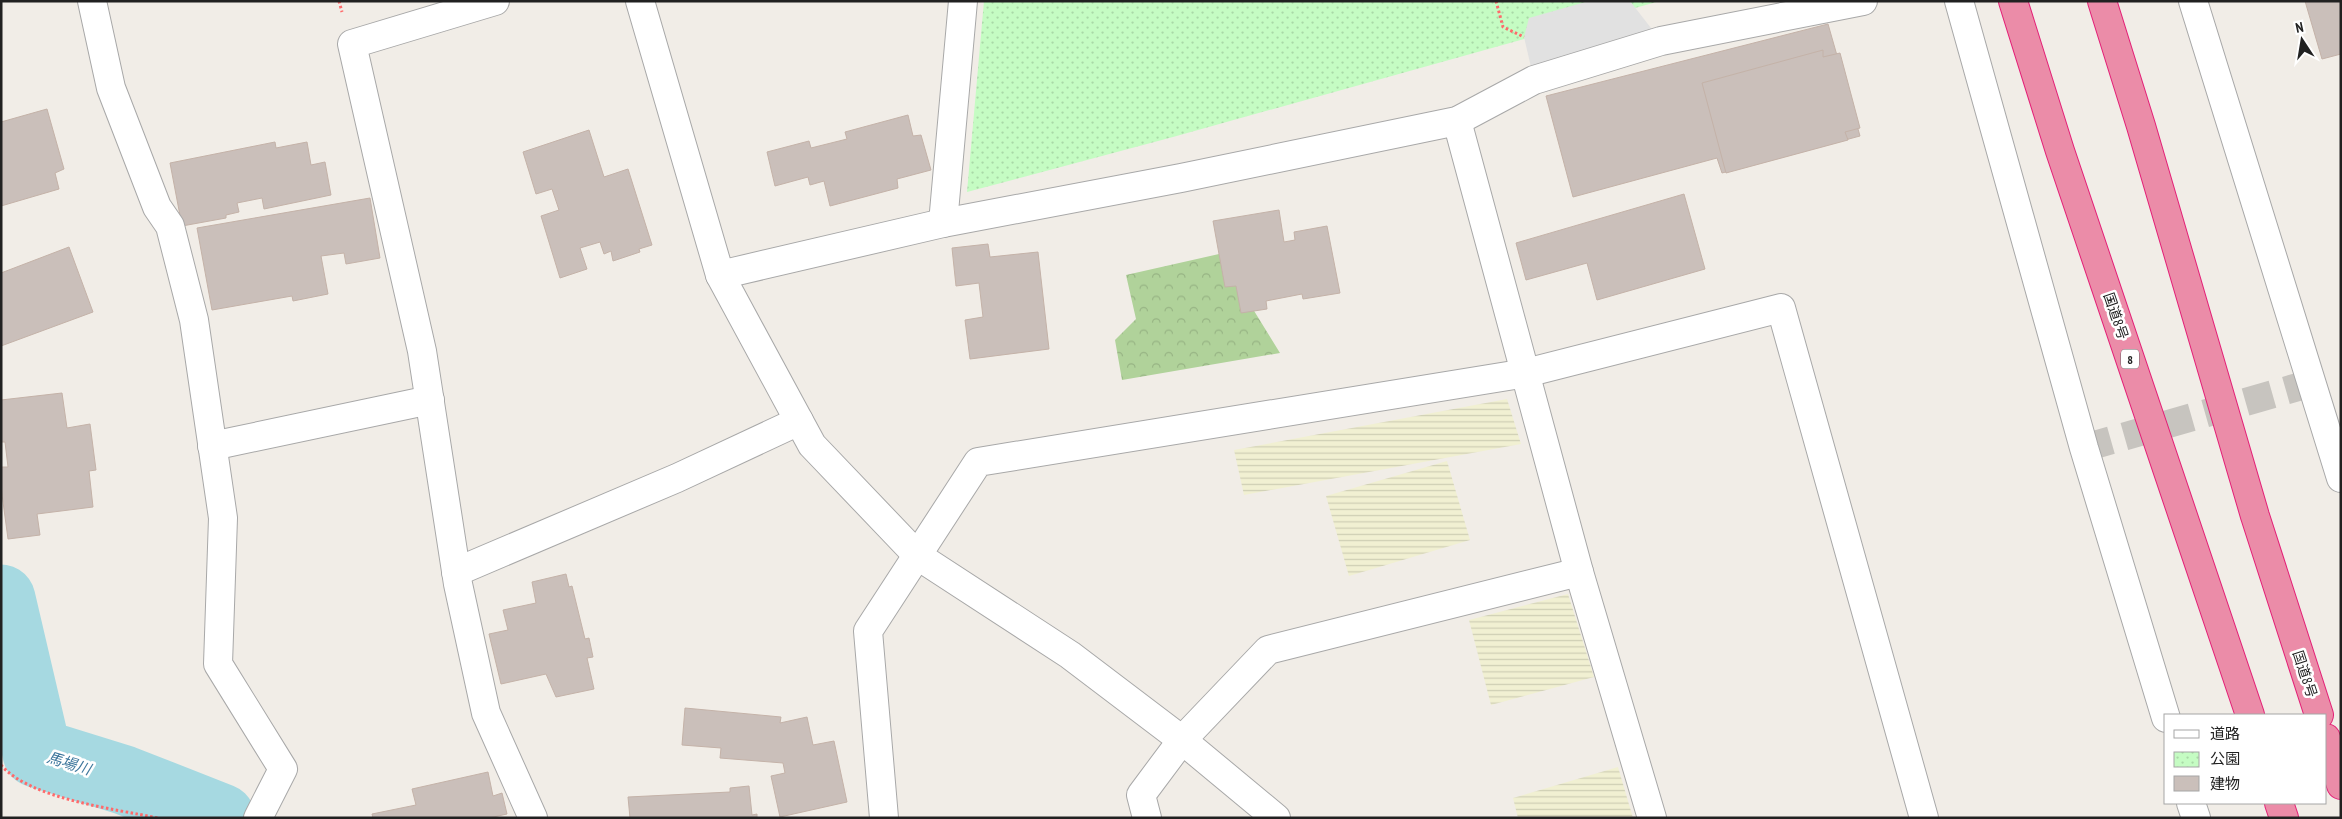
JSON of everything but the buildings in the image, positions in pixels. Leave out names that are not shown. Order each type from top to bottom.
[{"type":"highway","name":"国道8号","points":[[2013,1],[2060,151],[2250,714]]},
{"type":"highway","name":"国道8号","points":[[2102,1],[2141,126],[2255,516],[2319,714]]},
{"type":"highway","points":[[2327,741],[2341,785]]},
{"type":"highway","points":[[2279,804],[2284,818]]},
{"type":"street","points":[[92,1],[111,88],[157,207],[170,226],[194,320],[223,518],[218,664],[283,769],[260,813]]},
{"type":"street","points":[[495,1],[352,44],[422,352],[456,572],[486,713],[533,818]]},
{"type":"street","points":[[640,1],[720,275],[812,445],[918,556],[1070,655],[1182,740],[1276,818]]},
{"type":"street","points":[[943,223],[963,1]]},
{"type":"street","points":[[720,275],[943,223],[1191,176],[1457,121],[1534,80],[1643,47],[1863,1]]},
{"type":"street","points":[[1958,1],[2084,448],[2165,714]]},
{"type":"street","points":[[2193,1],[2341,478]]},
{"type":"street","points":[[1457,121],[1579,572],[1652,818]]},
{"type":"street","points":[[884,818],[868,631],[978,462],[1526,373],[1780,308],[1924,818]]},
{"type":"street","points":[[212,446],[430,400]]},
{"type":"street","points":[[456,572],[677,478],[799,421]]},
{"type":"street","points":[[1147,818],[1141,795],[1182,740],[1268,650],[1579,572]]},
{"type":"street","points":[[2192,804],[2196,818]]},
{"type":"path","points":[[1496,1],[1503,27],[1524,37]]},
{"type":"path","points":[[1,765],[9,774],[57,797],[158,818]]},
{"type":"green space","points":[[984,1],[1660,1],[1173,137],[967,192]]},
{"type":"green space","points":[[1219,254],[1280,353],[1122,380],[1115,340],[1136,319],[1126,275]]},
{"type":"green space","points":[[1507,399],[1521,444],[1244,495],[1234,450]]},
{"type":"green space","points":[[1447,461],[1470,540],[1349,576],[1326,496]]},
{"type":"green space","points":[[1568,594],[1594,677],[1491,705],[1469,620]]},
{"type":"green space","points":[[1618,767],[1633,818],[1518,818],[1513,798]]},
{"type":"shaded area","points":[[1589,1],[1630,1],[1661,41],[1534,80],[1524,37],[1529,18]]},
{"type":"waterway","name":"馬場川","points":[[1,599],[37,753],[124,780],[221,818]]},
{"type":"tunnel","points":[[2084,448],[2312,383]]}]
